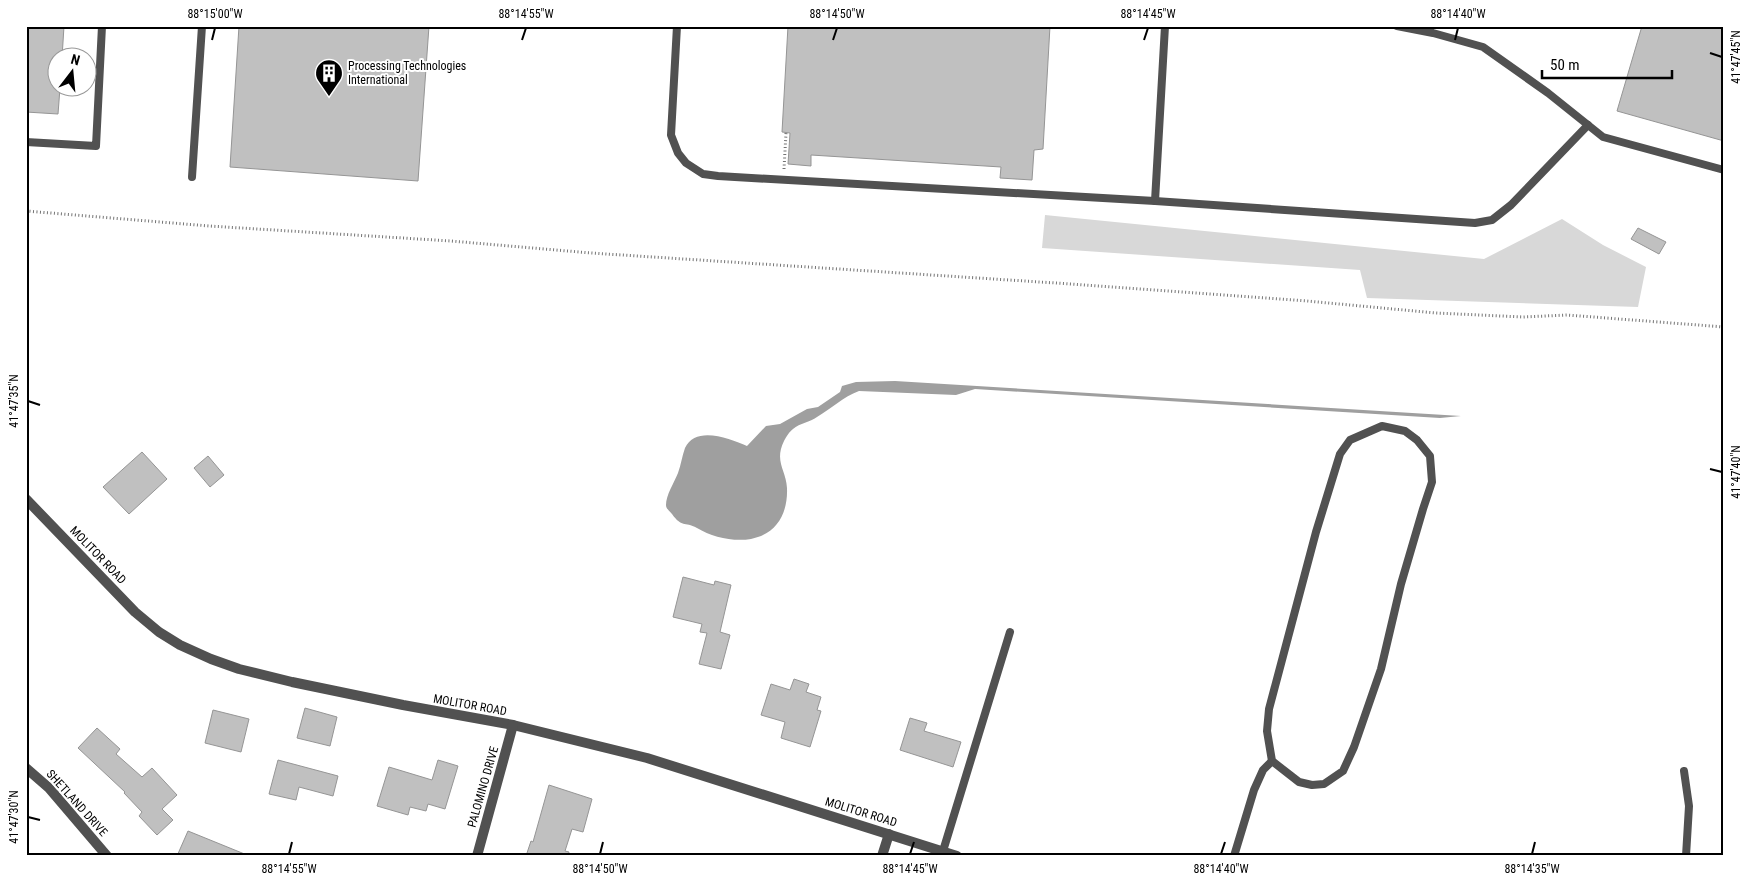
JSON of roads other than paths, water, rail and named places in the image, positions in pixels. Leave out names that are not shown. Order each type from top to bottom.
[{"type":"street","name":"MOLITOR ROAD","points":[[26,499],[135,612],[159,632],[180,645],[211,659],[248,671],[403,705],[513,725],[647,758],[958,856]]},
{"type":"street","name":"PALOMINO DRIVE","points":[[477,856],[513,725]]},
{"type":"street","name":"SHETLAND DRIVE","points":[[26,768],[49,788],[107,856]]},
{"type":"street","points":[[882,856],[889,834]]},
{"type":"lane","points":[[26,142],[96,146],[102,26]]},
{"type":"lane","points":[[192,177],[202,26]]},
{"type":"lane","points":[[677,26],[671,135],[678,153],[686,163],[703,174],[718,176],[1155,201],[1475,223],[1492,220],[1511,204],[1588,125]]},
{"type":"lane","points":[[1155,201],[1165,26]]},
{"type":"lane","points":[[1397,26],[1433,33],[1483,47],[1548,93],[1603,137],[1724,170]]},
{"type":"lane","points":[[1382,426],[1405,431],[1417,440],[1430,456],[1432,482],[1401,584],[1381,669],[1354,747],[1343,771],[1324,784],[1312,785],[1299,782],[1272,761],[1267,730],[1269,709],[1316,532],[1340,454],[1350,440],[1382,426]]},
{"type":"lane","points":[[942,851],[1010,632]]},
{"type":"lane","points":[[1234,856],[1254,790],[1263,770],[1272,761]]},
{"type":"lane","points":[[1684,771],[1689,806],[1686,856]]},
{"type":"place","name":"Processing Technologies International","points":[[329,97]]}]
